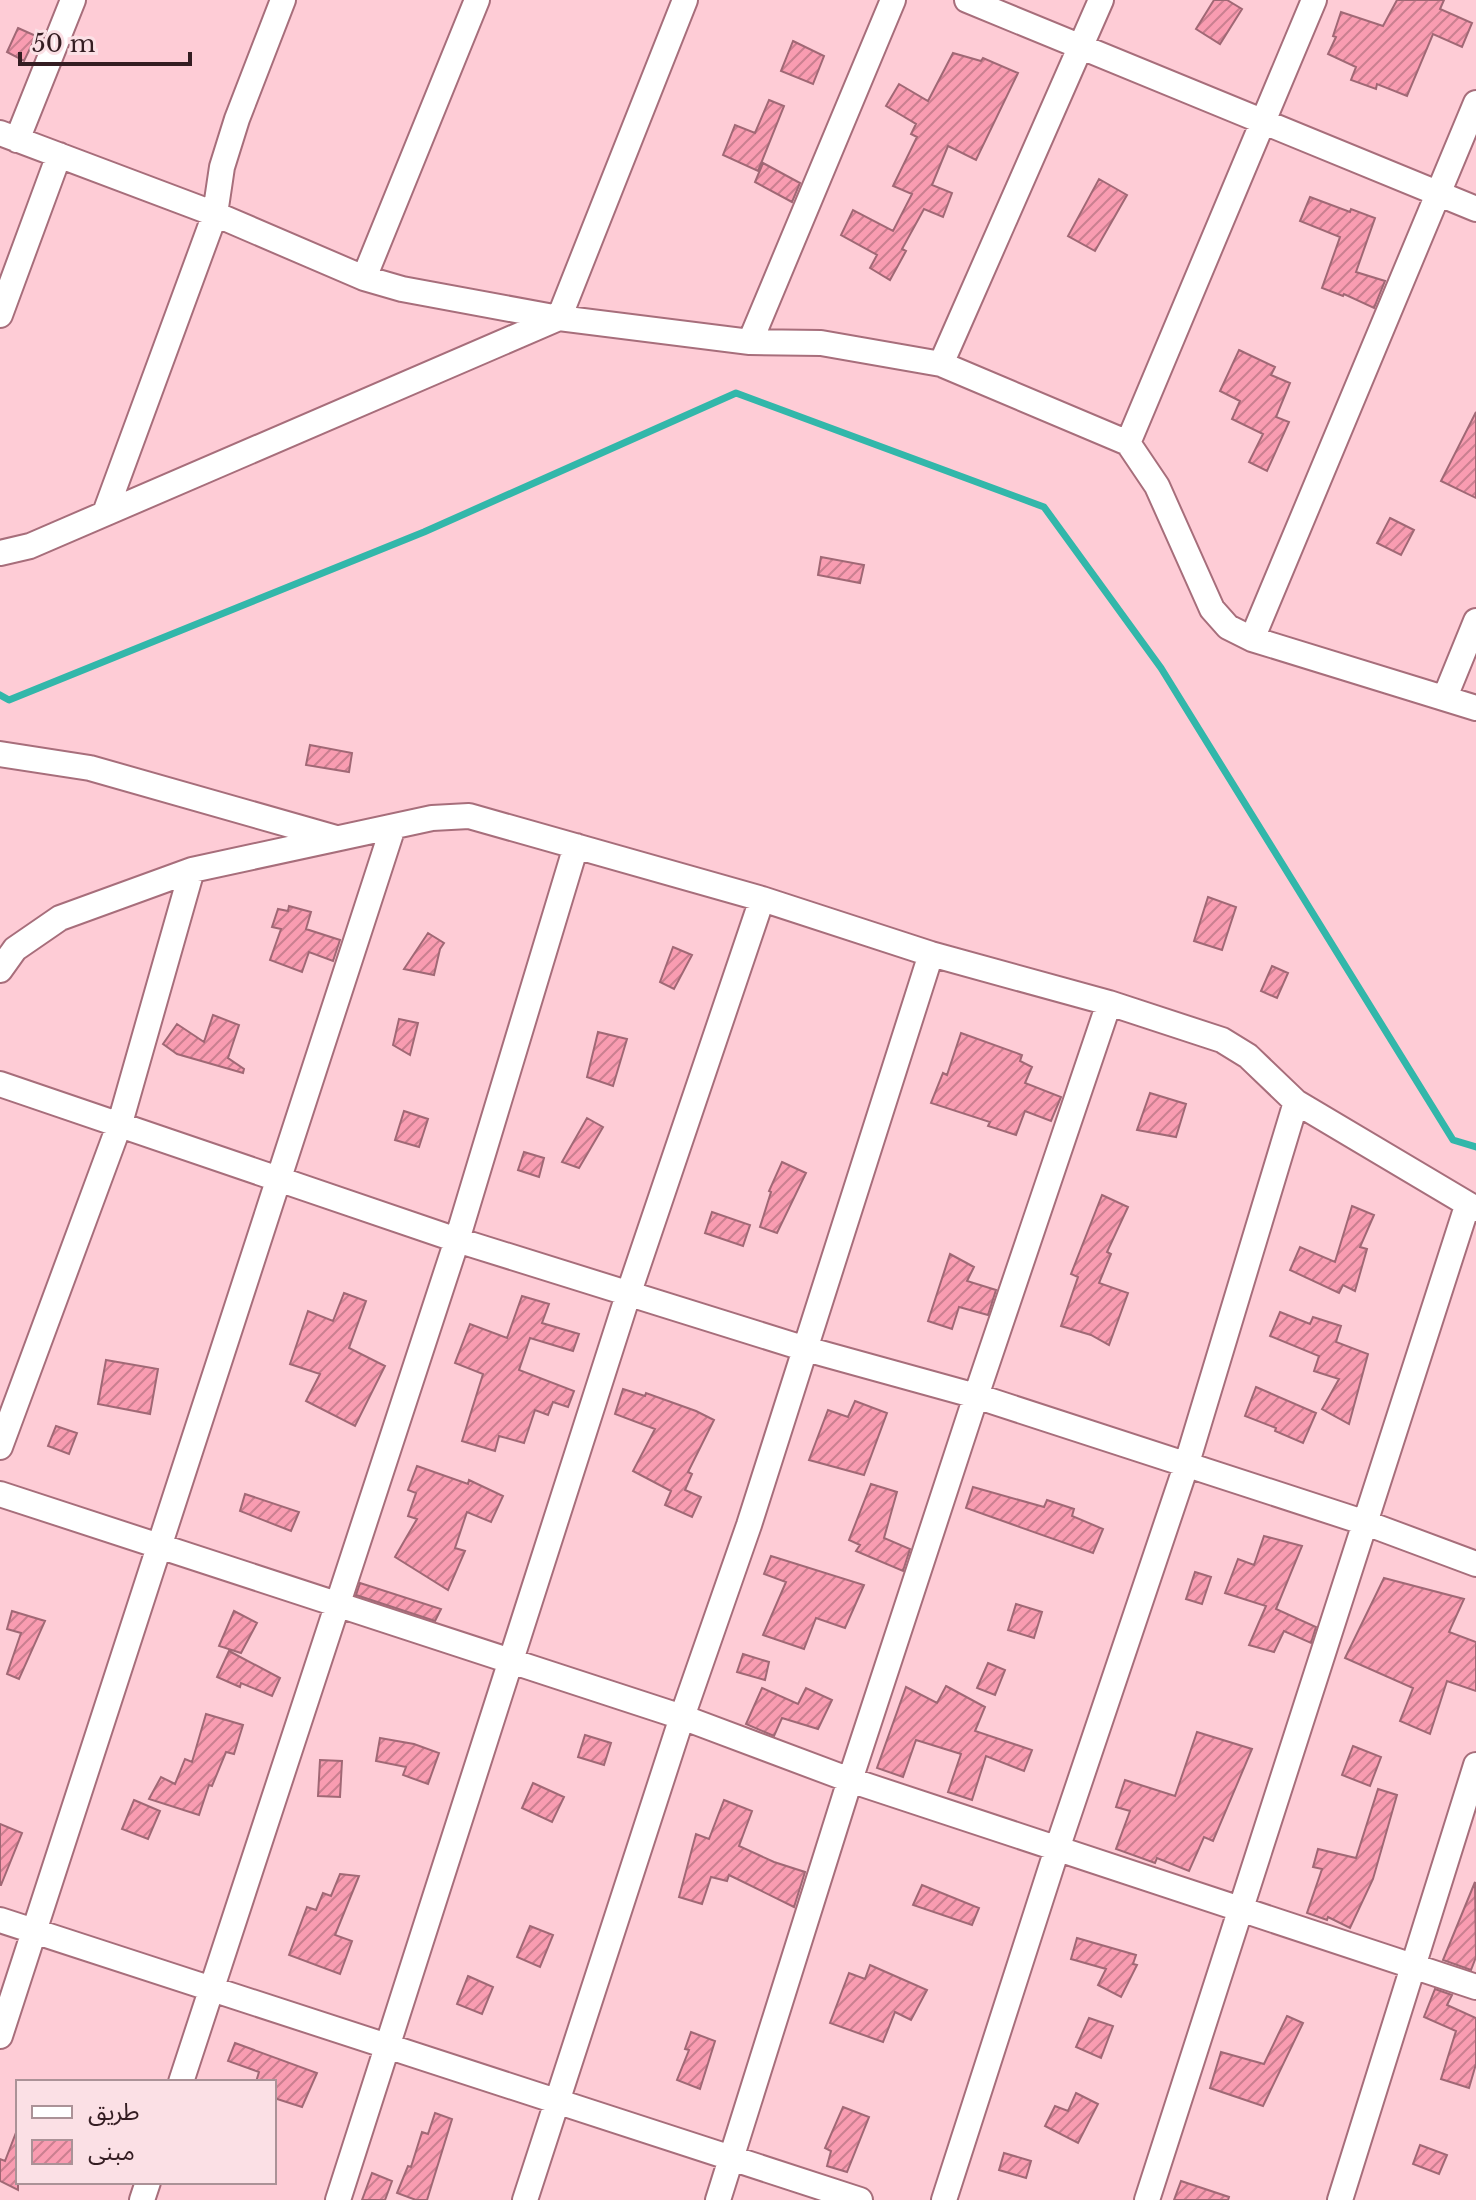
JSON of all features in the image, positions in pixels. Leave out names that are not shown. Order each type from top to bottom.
[{"type":"street","points":[[73,0],[9,136],[215,214],[364,278],[402,289],[559,318],[750,342],[821,343],[941,364],[1128,443],[1157,486],[1212,609],[1228,627],[1252,639],[1476,708]]},
{"type":"street","points":[[105,513],[215,214],[222,167],[237,119],[283,0]]},
{"type":"street","points":[[364,278],[477,0]]},
{"type":"street","points":[[0,553],[30,546],[559,318],[685,0]]},
{"type":"street","points":[[750,342],[893,0]]},
{"type":"street","points":[[967,0],[1476,209]]},
{"type":"street","points":[[941,364],[1101,0]]},
{"type":"street","points":[[1128,443],[1314,0]]},
{"type":"street","points":[[1252,639],[1476,103]]},
{"type":"street","points":[[0,315],[59,155]]},
{"type":"street","points":[[1445,697],[1476,621]]},
{"type":"street","points":[[0,754],[90,768],[338,839]]},
{"type":"street","points":[[0,970],[15,949],[60,918],[192,870],[432,818],[469,816],[762,899],[931,954],[1109,1003],[1222,1040],[1248,1056],[1296,1102],[1471,1207],[1239,1908],[1147,2200]]},
{"type":"street","points":[[0,2036],[393,827]]},
{"type":"street","points":[[182,2080],[457,1240],[576,846]]},
{"type":"street","points":[[0,1447],[120,1123],[192,870]]},
{"type":"street","points":[[338,2200],[628,1295],[762,899]]},
{"type":"street","points":[[525,2200],[682,1717],[749,1525],[931,954]]},
{"type":"street","points":[[718,2200],[850,1780],[1109,1003]]},
{"type":"street","points":[[0,1084],[457,1240],[806,1349],[976,1396],[1366,1523],[1476,1564]]},
{"type":"street","points":[[944,2200],[1057,1849],[1186,1466],[1296,1102]]},
{"type":"street","points":[[0,1494],[512,1660],[682,1717],[850,1780],[1476,1987]]},
{"type":"street","points":[[1340,2200],[1476,1765]]},
{"type":"street","points":[[0,1920],[860,2200]]},
{"type":"building","points":[[1214,0],[1227,0],[1242,9],[1220,44],[1196,29]]},
{"type":"building","points":[[1397,0],[1444,0],[1440,9],[1472,23],[1462,47],[1433,34],[1407,96],[1377,84],[1376,89],[1351,80],[1356,67],[1328,54],[1336,37],[1333,36],[1341,12],[1383,26]]},
{"type":"building","points":[[18,28],[36,36],[24,61],[7,52]]},
{"type":"building","points":[[793,41],[824,56],[813,84],[781,71]]},
{"type":"building","points":[[953,53],[981,61],[983,58],[1018,73],[976,160],[948,146],[932,185],[952,193],[943,217],[924,209],[902,249],[906,251],[890,280],[870,268],[877,255],[841,235],[853,210],[893,231],[912,194],[893,186],[917,137],[911,134],[916,124],[886,106],[899,84],[928,101]]},
{"type":"building","points":[[769,100],[784,106],[758,171],[723,155],[735,125],[755,133]]},
{"type":"building","points":[[763,163],[800,183],[792,202],[755,182]]},
{"type":"building","points":[[1099,179],[1127,195],[1095,251],[1068,236]]},
{"type":"building","points":[[1310,197],[1375,218],[1356,272],[1385,281],[1374,308],[1322,288],[1340,237],[1300,221]]},
{"type":"building","points":[[1239,350],[1275,367],[1271,375],[1290,383],[1276,417],[1289,422],[1267,471],[1249,462],[1263,434],[1232,419],[1240,401],[1220,391]]},
{"type":"building","points":[[1476,412],[1476,498],[1441,481]]},
{"type":"building","points":[[1390,518],[1414,530],[1401,555],[1377,543]]},
{"type":"building","points":[[821,557],[864,565],[860,583],[818,575]]},
{"type":"building","points":[[310,745],[352,753],[349,772],[306,765]]},
{"type":"building","points":[[1208,897],[1236,907],[1222,950],[1194,941]]},
{"type":"building","points":[[289,906],[311,912],[306,929],[340,940],[333,961],[309,952],[302,972],[270,960],[281,929],[272,927],[278,909],[288,911]]},
{"type":"building","points":[[428,933],[444,943],[434,975],[404,969]]},
{"type":"building","points":[[673,947],[692,955],[674,989],[660,982]]},
{"type":"building","points":[[1272,966],[1288,973],[1277,998],[1261,991]]},
{"type":"building","points":[[213,1015],[239,1025],[228,1058],[244,1069],[243,1073],[177,1054],[163,1044],[177,1024],[204,1042]]},
{"type":"building","points":[[399,1019],[418,1023],[410,1055],[393,1045]]},
{"type":"building","points":[[598,1032],[627,1039],[613,1086],[587,1077]]},
{"type":"building","points":[[961,1033],[1022,1055],[1020,1061],[1032,1067],[1025,1083],[1061,1097],[1051,1121],[1025,1111],[1016,1135],[988,1126],[990,1122],[931,1103],[943,1073],[947,1075]]},
{"type":"building","points":[[1150,1093],[1186,1104],[1176,1137],[1137,1130]]},
{"type":"building","points":[[404,1111],[428,1119],[419,1147],[395,1140]]},
{"type":"building","points":[[587,1118],[603,1127],[579,1168],[562,1162]]},
{"type":"building","points":[[524,1152],[544,1158],[539,1177],[518,1170]]},
{"type":"building","points":[[782,1162],[806,1173],[777,1233],[760,1227],[769,1191]]},
{"type":"building","points":[[1102,1195],[1128,1207],[1107,1252],[1111,1254],[1099,1283],[1128,1293],[1109,1345],[1091,1335],[1061,1326],[1078,1277],[1071,1274]]},
{"type":"building","points":[[1352,1206],[1374,1215],[1360,1247],[1367,1249],[1355,1291],[1343,1285],[1339,1293],[1290,1270],[1300,1247],[1335,1262]]},
{"type":"building","points":[[712,1212],[750,1225],[743,1246],[705,1233]]},
{"type":"building","points":[[950,1254],[974,1267],[967,1281],[996,1290],[988,1315],[959,1307],[952,1329],[928,1321]]},
{"type":"building","points":[[344,1293],[366,1301],[349,1348],[385,1366],[355,1426],[306,1401],[320,1374],[290,1364],[308,1311],[333,1321]]},
{"type":"building","points":[[522,1296],[549,1304],[542,1323],[579,1334],[573,1351],[530,1338],[519,1370],[574,1391],[568,1407],[553,1402],[548,1415],[535,1410],[524,1443],[499,1436],[495,1451],[462,1441],[483,1374],[455,1363],[470,1324],[507,1338]]},
{"type":"building","points":[[1280,1312],[1310,1324],[1313,1317],[1341,1326],[1336,1342],[1368,1354],[1349,1424],[1322,1409],[1339,1379],[1314,1371],[1319,1356],[1270,1336]]},
{"type":"building","points":[[106,1360],[158,1369],[150,1414],[98,1404]]},
{"type":"building","points":[[1256,1387],[1316,1413],[1303,1443],[1245,1416]]},
{"type":"building","points":[[623,1389],[645,1396],[646,1393],[714,1420],[688,1472],[692,1474],[685,1490],[701,1497],[692,1517],[665,1505],[671,1491],[633,1471],[655,1429],[615,1414]]},
{"type":"building","points":[[855,1401],[887,1413],[864,1475],[809,1460],[828,1410],[848,1417]]},
{"type":"building","points":[[56,1426],[77,1433],[69,1454],[48,1446]]},
{"type":"building","points":[[417,1466],[468,1484],[469,1480],[503,1496],[491,1522],[467,1512],[455,1548],[465,1551],[448,1590],[395,1557],[417,1519],[408,1516],[416,1493],[408,1490]]},
{"type":"building","points":[[871,1484],[897,1492],[884,1538],[910,1549],[903,1571],[856,1551],[860,1545],[849,1540]]},
{"type":"building","points":[[973,1487],[1044,1507],[1047,1500],[1074,1509],[1072,1516],[1103,1529],[1093,1553],[966,1508]]},
{"type":"building","points":[[245,1494],[299,1512],[291,1531],[240,1511]]},
{"type":"building","points":[[1264,1536],[1302,1546],[1276,1609],[1316,1627],[1311,1643],[1284,1631],[1274,1652],[1249,1645],[1266,1606],[1225,1593],[1238,1559],[1254,1565]]},
{"type":"building","points":[[771,1556],[864,1585],[845,1628],[816,1618],[804,1649],[763,1635],[786,1582],[764,1574]]},
{"type":"building","points":[[1195,1572],[1211,1577],[1202,1604],[1186,1599]]},
{"type":"building","points":[[1384,1578],[1464,1599],[1449,1632],[1476,1642],[1476,1691],[1447,1681],[1430,1734],[1400,1721],[1413,1688],[1345,1658]]},
{"type":"building","points":[[360,1583],[441,1609],[435,1621],[356,1595]]},
{"type":"building","points":[[1016,1604],[1042,1612],[1034,1638],[1008,1630]]},
{"type":"building","points":[[12,1611],[45,1621],[19,1679],[7,1674],[21,1633],[7,1629]]},
{"type":"building","points":[[234,1611],[257,1623],[241,1653],[219,1646]]},
{"type":"building","points":[[229,1651],[280,1678],[272,1696],[217,1677]]},
{"type":"building","points":[[743,1654],[769,1662],[765,1680],[737,1672]]},
{"type":"building","points":[[988,1663],[1005,1670],[995,1695],[977,1688]]},
{"type":"building","points":[[946,1686],[985,1707],[975,1731],[1032,1750],[1024,1771],[986,1756],[972,1800],[948,1792],[961,1754],[916,1740],[903,1777],[877,1768],[906,1687],[937,1703]]},
{"type":"building","points":[[762,1688],[798,1704],[806,1688],[832,1700],[818,1729],[782,1718],[774,1736],[746,1724]]},
{"type":"building","points":[[206,1714],[243,1725],[234,1754],[226,1752],[212,1786],[209,1785],[199,1815],[149,1799],[161,1777],[175,1784],[185,1759],[192,1762]]},
{"type":"building","points":[[1197,1732],[1252,1749],[1213,1841],[1204,1837],[1189,1871],[1157,1858],[1155,1863],[1116,1849],[1130,1811],[1116,1807],[1125,1780],[1175,1796]]},
{"type":"building","points":[[585,1735],[611,1743],[604,1765],[578,1757]]},
{"type":"building","points":[[380,1738],[414,1744],[439,1753],[428,1784],[403,1775],[406,1767],[376,1761]]},
{"type":"building","points":[[1353,1746],[1381,1757],[1370,1786],[1342,1775]]},
{"type":"building","points":[[320,1760],[342,1761],[340,1797],[318,1796]]},
{"type":"building","points":[[533,1783],[564,1797],[552,1822],[522,1808]]},
{"type":"building","points":[[1378,1789],[1397,1795],[1373,1879],[1350,1928],[1328,1917],[1327,1920],[1307,1913],[1322,1869],[1313,1867],[1318,1849],[1356,1858]]},
{"type":"building","points":[[134,1800],[160,1811],[148,1839],[122,1829]]},
{"type":"building","points":[[724,1800],[752,1811],[739,1846],[805,1872],[794,1907],[729,1875],[727,1881],[711,1877],[702,1904],[679,1897],[696,1834],[709,1839]]},
{"type":"building","points":[[0,1824],[22,1833],[1,1885],[0,1885]]},
{"type":"building","points":[[340,1874],[359,1876],[335,1935],[352,1941],[340,1974],[289,1955],[307,1907],[316,1910],[323,1893],[331,1896]]},
{"type":"building","points":[[1475,1882],[1476,1957],[1471,1970],[1443,1960]]},
{"type":"building","points":[[922,1885],[979,1908],[972,1925],[913,1905]]},
{"type":"building","points":[[530,1926],[553,1935],[540,1967],[517,1957]]},
{"type":"building","points":[[1077,1938],[1136,1955],[1133,1964],[1137,1965],[1121,1997],[1098,1985],[1106,1969],[1071,1959]]},
{"type":"building","points":[[870,1965],[927,1990],[911,2020],[895,2012],[883,2042],[830,2023],[849,1973],[865,1979]]},
{"type":"building","points":[[468,1976],[493,1987],[482,2014],[457,2004]]},
{"type":"building","points":[[1435,1989],[1452,1995],[1447,2005],[1476,2018],[1476,2064],[1469,2088],[1441,2079],[1456,2031],[1424,2017]]},
{"type":"building","points":[[1287,2016],[1303,2023],[1263,2106],[1210,2088],[1221,2052],[1264,2064]]},
{"type":"building","points":[[1089,2018],[1113,2026],[1101,2058],[1076,2047]]},
{"type":"building","points":[[691,2032],[715,2041],[700,2089],[677,2080],[689,2050],[685,2049]]},
{"type":"building","points":[[235,2043],[317,2073],[302,2107],[276,2099],[276,2080],[257,2080],[259,2072],[228,2061]]},
{"type":"building","points":[[1076,2093],[1098,2104],[1078,2143],[1045,2126],[1055,2106],[1068,2111]]},
{"type":"building","points":[[843,2107],[869,2117],[847,2172],[827,2166],[831,2151],[825,2148]]},
{"type":"building","points":[[435,2113],[452,2119],[427,2200],[416,2200],[397,2193],[408,2166],[411,2167],[422,2132],[428,2134]]},
{"type":"building","points":[[16,2133],[18,2190],[0,2181],[0,2159],[5,2161]]},
{"type":"building","points":[[1420,2145],[1447,2155],[1439,2174],[1413,2164]]},
{"type":"building","points":[[1004,2153],[1031,2161],[1026,2178],[999,2170]]},
{"type":"building","points":[[372,2173],[392,2181],[385,2200],[362,2200]]},
{"type":"building","points":[[1181,2181],[1229,2197],[1228,2200],[1174,2200]]},
{"type":"waterway","points":[[0,695],[9,700],[424,532],[736,393],[1044,507],[1161,668],[1453,1140],[1476,1147]]}]
